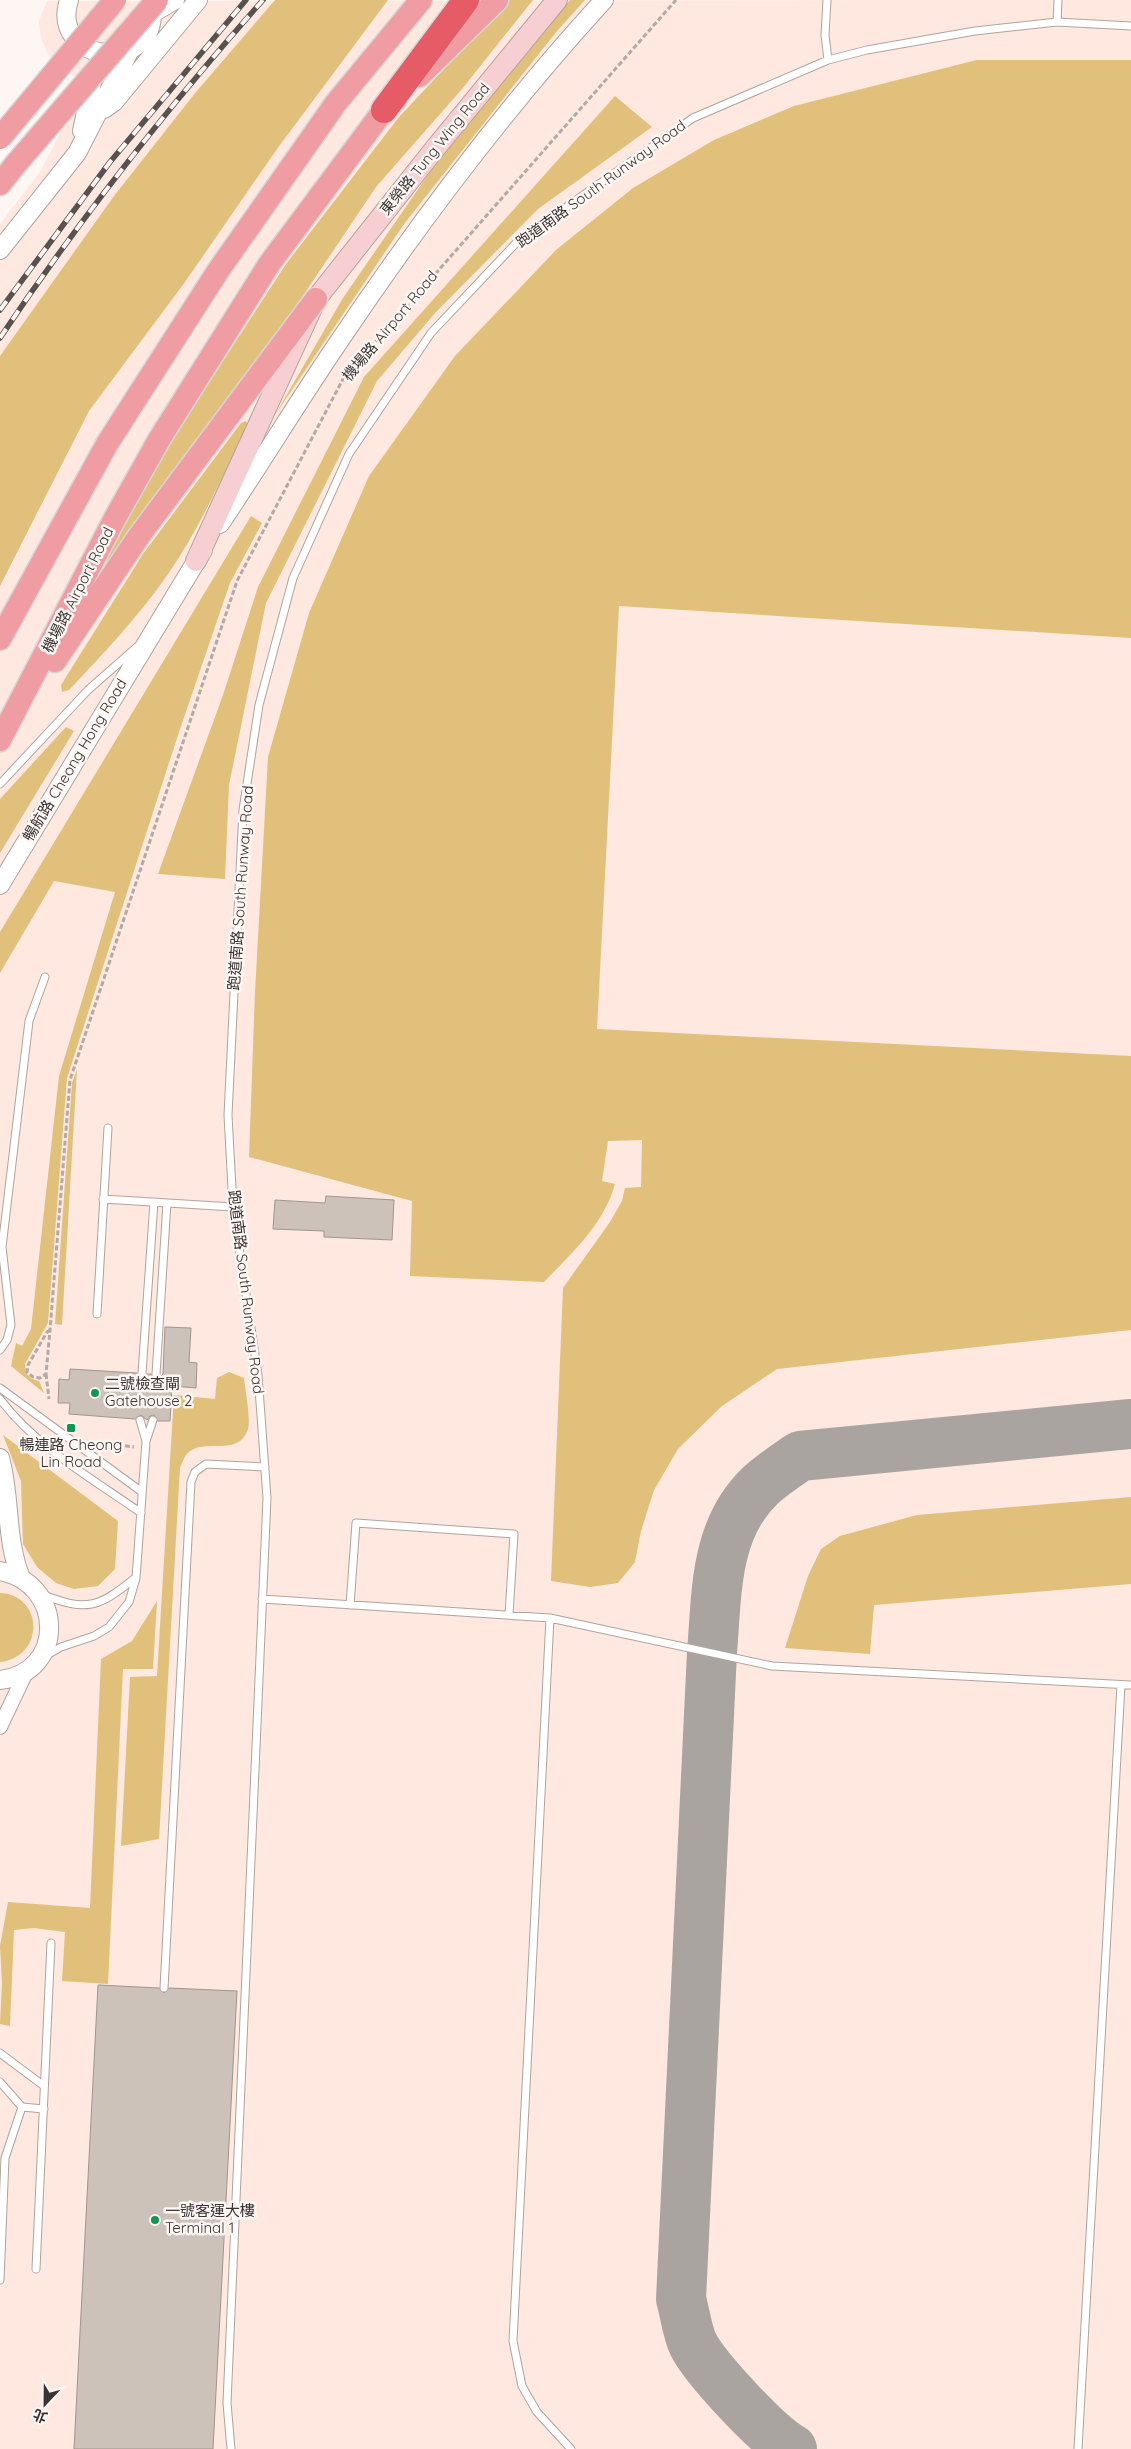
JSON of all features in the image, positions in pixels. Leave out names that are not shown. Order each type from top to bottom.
[{"type":"highway","name":"機場路 Airport Road","points":[[384,110],[466,0]]},
{"type":"main road","points":[[0,138],[115,0]]},
{"type":"main road","points":[[0,639],[107,444],[218,271],[336,103],[421,0]]},
{"type":"main road","points":[[384,110],[497,0]]},
{"type":"main road","name":"東榮路 Tung Wing Road","points":[[196,561],[316,299],[432,151],[557,0]]},
{"type":"main road","points":[[0,184],[153,4]]},
{"type":"main road","name":"機場路 Airport Road","points":[[0,742],[115,518],[160,438],[270,262],[384,110]]},
{"type":"main road","points":[[0,742],[139,536],[316,299]]},
{"type":"street","points":[[0,250],[77,154],[100,111],[115,75],[130,50],[146,35],[153,4],[175,0]]},
{"type":"street","points":[[100,111],[114,102],[198,0]]},
{"type":"street","name":"機場路 Airport Road","points":[[150,635],[339,341],[432,209],[494,128],[604,0]]},
{"type":"street","points":[[66,2],[67,20],[72,34],[82,45],[96,53],[116,55],[130,50]]},
{"type":"street","points":[[77,154],[88,108],[96,53]]},
{"type":"street","name":"暢航路 Cheong Hong Road","points":[[0,885],[150,635]]},
{"type":"street","points":[[0,1458],[4,1474],[11,1548],[21,1578]]},
{"type":"street","points":[[0,1571],[21,1578],[38,1592],[46,1608],[50,1626],[46,1644],[0,1726]]},
{"type":"street","points":[[0,1680],[18,1676],[32,1666]]},
{"type":"lane","points":[[827,0],[825,35],[828,60]]},
{"type":"lane","points":[[1057,22],[1058,0]]},
{"type":"lane","name":"跑道南路 South Runway Road","points":[[231,2449],[227,2402],[267,1498],[258,1375],[233,1207],[228,1115],[243,810],[259,705],[293,578],[349,454],[431,333],[518,240],[693,118],[828,60],[867,50],[976,31],[1057,22],[1131,26]]},
{"type":"lane","points":[[0,784],[88,690],[150,635]]},
{"type":"lane","points":[[0,1350],[7,1340],[11,1325],[2,1247],[29,1020],[45,978]]},
{"type":"lane","points":[[97,1314],[108,1128]]},
{"type":"lane","points":[[103,1199],[233,1207]]},
{"type":"lane","points":[[142,1373],[154,1202]]},
{"type":"lane","points":[[156,1374],[168,1203]]},
{"type":"lane","points":[[0,1388],[142,1492]]},
{"type":"lane","points":[[0,1399],[16,1420],[36,1438],[141,1513]]},
{"type":"lane","points":[[140,1420],[146,1441]]},
{"type":"lane","points":[[32,1666],[61,1647],[94,1636],[108,1627],[129,1602],[136,1578],[146,1441],[153,1420]]},
{"type":"lane","points":[[164,1988],[191,1482],[195,1472],[206,1464],[265,1468]]},
{"type":"lane","points":[[350,1605],[356,1523],[514,1534],[509,1615]]},
{"type":"lane","points":[[38,1592],[65,1603],[90,1605],[112,1597],[136,1578]]},
{"type":"lane","points":[[262,1600],[550,1618],[772,1666],[1131,1685]]},
{"type":"lane","points":[[550,1618],[512,2341],[522,2386],[536,2412],[571,2449]]},
{"type":"lane","points":[[1078,2449],[1121,1685]]},
{"type":"lane","points":[[36,2269],[51,1943]]},
{"type":"lane","points":[[0,2053],[44,2086]]},
{"type":"lane","points":[[0,2082],[22,2106],[44,2109]]},
{"type":"lane","points":[[0,2280],[5,2158],[22,2106]]},
{"type":"path","name":"機場路 Airport Road","points":[[50,1399],[46,1374],[70,1080],[237,581],[343,379],[676,0]]},
{"type":"path","points":[[46,1374],[40,1378],[33,1377],[27,1372],[28,1364],[50,1330]]},
{"type":"shaded area","points":[[275,0],[388,0],[277,149],[185,282],[89,411],[0,586],[0,356],[114,196],[196,92]]},
{"type":"shaded area","points":[[509,0],[533,0],[462,89],[376,187],[237,394],[92,592],[116,534],[157,463],[286,264],[399,117]]},
{"type":"shaded area","points":[[570,0],[585,0],[557,31],[404,224],[275,415],[343,298],[443,153]]},
{"type":"shaded area","points":[[1131,0],[1131,2449],[0,2449],[0,224],[40,172],[88,79],[71,75],[57,66],[47,52],[41,38],[39,21],[47,1]]},
{"type":"shaded area","points":[[977,60],[1131,60],[1131,638],[619,606],[597,1029],[1131,1056],[1131,1330],[777,1369],[722,1406],[678,1449],[654,1490],[641,1531],[635,1562],[618,1583],[590,1587],[551,1581],[563,1288],[610,1222],[622,1201],[625,1188],[641,1187],[642,1140],[608,1141],[602,1181],[615,1184],[610,1199],[586,1237],[544,1282],[410,1276],[412,1201],[249,1157],[255,992],[268,757],[309,613],[369,476],[455,356],[556,250],[633,188],[714,140],[794,106]]},
{"type":"shaded area","points":[[615,96],[652,127],[538,209],[436,312],[377,381],[266,603],[229,785],[225,879],[158,874],[223,695],[258,587],[364,377]]},
{"type":"shaded area","points":[[246,421],[248,426],[210,503],[166,577],[132,621],[107,649],[69,690],[62,692],[61,685],[143,554],[241,423]]},
{"type":"shaded area","points":[[251,516],[262,523],[230,583],[178,735],[67,1078],[48,1323],[25,1364],[26,1373],[32,1379],[39,1381],[44,1393],[11,1366],[16,1343],[22,1346],[31,1329],[59,1076],[115,892],[54,881],[0,973],[0,932]]},
{"type":"shaded area","points":[[66,727],[74,731],[0,853],[0,799]]},
{"type":"shaded area","points":[[77,1069],[62,1325],[55,1324],[72,1083]]},
{"type":"shaded area","points":[[229,1372],[244,1378],[248,1429],[243,1438],[237,1443],[194,1449],[186,1455],[180,1468],[159,1839],[121,1846],[130,1677],[157,1676],[174,1395],[215,1399],[217,1378]]},
{"type":"shaded area","points":[[3,1435],[118,1521],[115,1569],[98,1586],[74,1589],[56,1583],[37,1567],[23,1544],[21,1481]]},
{"type":"shaded area","points":[[1131,1497],[1131,1584],[874,1605],[870,1654],[785,1648],[808,1576],[821,1549],[840,1536],[917,1515]]},
{"type":"shaded area","points":[[0,1593],[14,1596],[25,1604],[31,1614],[33,1626],[31,1638],[25,1649],[15,1658],[0,1662]]},
{"type":"shaded area","points":[[157,1601],[153,1669],[123,1669],[108,1984],[62,1981],[65,1932],[34,1928],[14,1930],[10,2026],[0,2024],[2,1983],[0,1946],[8,1902],[90,1908],[101,1659],[132,1641]]},
{"type":"building","points":[[326,1196],[394,1200],[392,1240],[324,1237],[324,1231],[273,1229],[275,1200],[325,1203]]},
{"type":"building","points":[[165,1327],[191,1328],[189,1362],[197,1363],[196,1388],[172,1386],[170,1421],[158,1421],[154,1415],[150,1416],[147,1420],[141,1415],[135,1419],[69,1414],[70,1403],[58,1403],[59,1379],[69,1380],[70,1369],[137,1373],[142,1378],[147,1374],[151,1374],[153,1379],[159,1378],[163,1374]]},
{"type":"building","name":"一號客運大樓 Terminal 1","points":[[98,1985],[159,1988],[164,1993],[169,1988],[237,1991],[213,2449],[74,2449]]},
{"type":"taxiway","points":[[792,2449],[781,2442],[753,2416],[710,2369],[693,2344],[681,2299],[712,1652],[717,1585],[726,1542],[734,1522],[746,1502],[761,1485],[800,1456],[1131,1424]]},
{"type":"railway","points":[[0,310],[110,162],[246,0]]},
{"type":"railway","points":[[0,338],[93,207],[193,81],[263,0]]},
{"type":"place","name":"二號檢查閘 Gatehouse 2","points":[[95,1393]]},
{"type":"place","name":"暢連路 Cheong Lin Road","points":[[71,1428]]},
{"type":"place","name":"一號客運大樓 Terminal 1","points":[[155,2220]]}]
